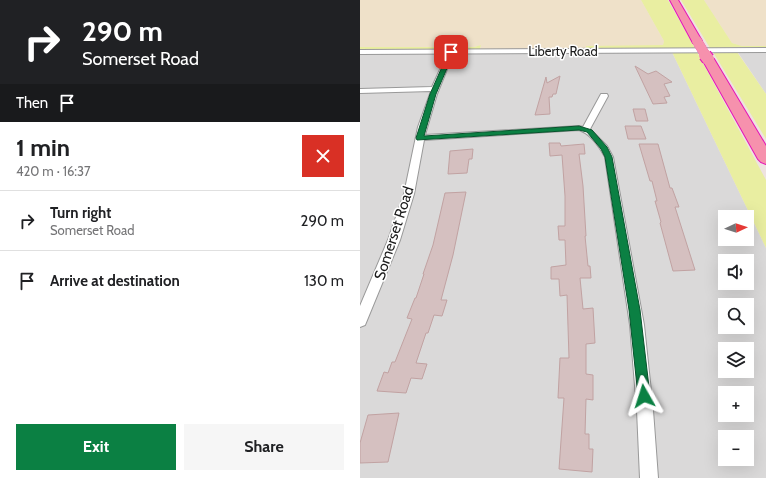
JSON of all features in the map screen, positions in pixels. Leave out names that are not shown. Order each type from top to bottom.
[{"type":"highway","points":[[674,0],[766,159]]},
{"type":"street","name":"Liberty Road","points":[[360,52],[766,50]]},
{"type":"street","name":"Somerset Road","points":[[360,321],[380,276],[403,214],[409,194],[420,138],[435,89],[451,52]]},
{"type":"street","points":[[360,90],[435,89]]},
{"type":"street","points":[[586,129],[604,96]]},
{"type":"street","points":[[420,138],[570,128],[586,129],[604,148],[609,157],[616,194],[637,325],[645,410],[649,478]]},
{"type":"shaded area","points":[[360,0],[641,0],[664,41],[663,45],[660,46],[586,46],[586,48],[480,49],[481,45],[474,47],[360,47]]},
{"type":"shaded area","points":[[704,0],[766,0],[766,46],[742,46],[732,43]]},
{"type":"shaded area","points":[[766,47],[766,94],[735,48]]},
{"type":"shaded area","points":[[670,48],[748,210],[718,210],[718,246],[754,246],[754,223],[766,248],[766,478],[360,478],[360,51]]},
{"type":"green space","points":[[641,0],[668,0],[695,48],[586,48],[586,46],[663,45],[664,41]]},
{"type":"green space","points":[[681,0],[704,0],[732,43],[742,46],[766,47],[710,48]]},
{"type":"green space","points":[[481,45],[480,49],[360,50],[360,47],[474,47]]},
{"type":"green space","points":[[672,52],[697,52],[766,180],[766,248],[754,223],[754,210],[748,210]]},
{"type":"green space","points":[[713,52],[737,52],[766,94],[766,139]]},
{"type":"building","points":[[635,66],[648,74],[656,71],[672,82],[664,84],[670,96],[664,97],[667,103],[653,104]]},
{"type":"building","points":[[560,76],[556,94],[549,97],[550,114],[535,115],[546,77],[547,83]]},
{"type":"building","points":[[633,109],[645,109],[648,121],[636,121]]},
{"type":"building","points":[[625,126],[641,126],[646,139],[628,139]]},
{"type":"building","points":[[549,143],[560,143],[561,146],[584,144],[585,154],[579,154],[583,186],[585,236],[588,266],[590,266],[591,278],[580,278],[583,309],[593,308],[595,343],[586,344],[586,374],[593,375],[593,400],[586,399],[585,434],[589,434],[589,449],[593,449],[592,472],[559,469],[564,398],[558,398],[560,358],[569,358],[567,295],[560,296],[559,279],[551,279],[551,267],[566,265],[565,240],[559,240],[558,226],[565,226],[565,196],[562,155],[550,156]]},
{"type":"building","points":[[639,144],[658,144],[670,188],[672,188],[679,207],[675,207],[695,270],[673,271],[660,223],[652,181],[650,181]]},
{"type":"building","points":[[473,149],[472,159],[469,159],[467,173],[448,174],[450,151]]},
{"type":"building","points":[[466,192],[453,255],[441,300],[447,300],[442,316],[434,315],[416,363],[427,364],[422,379],[411,378],[406,393],[377,391],[384,372],[388,373],[392,362],[395,362],[412,319],[407,318],[416,298],[433,245],[445,193]]},
{"type":"building","points":[[399,413],[388,462],[360,463],[360,443],[368,415]]},
{"type":"route","points":[[451,52],[433,94],[420,138],[579,128],[589,131],[604,148],[609,157],[616,194],[637,325],[644,396]]}]
